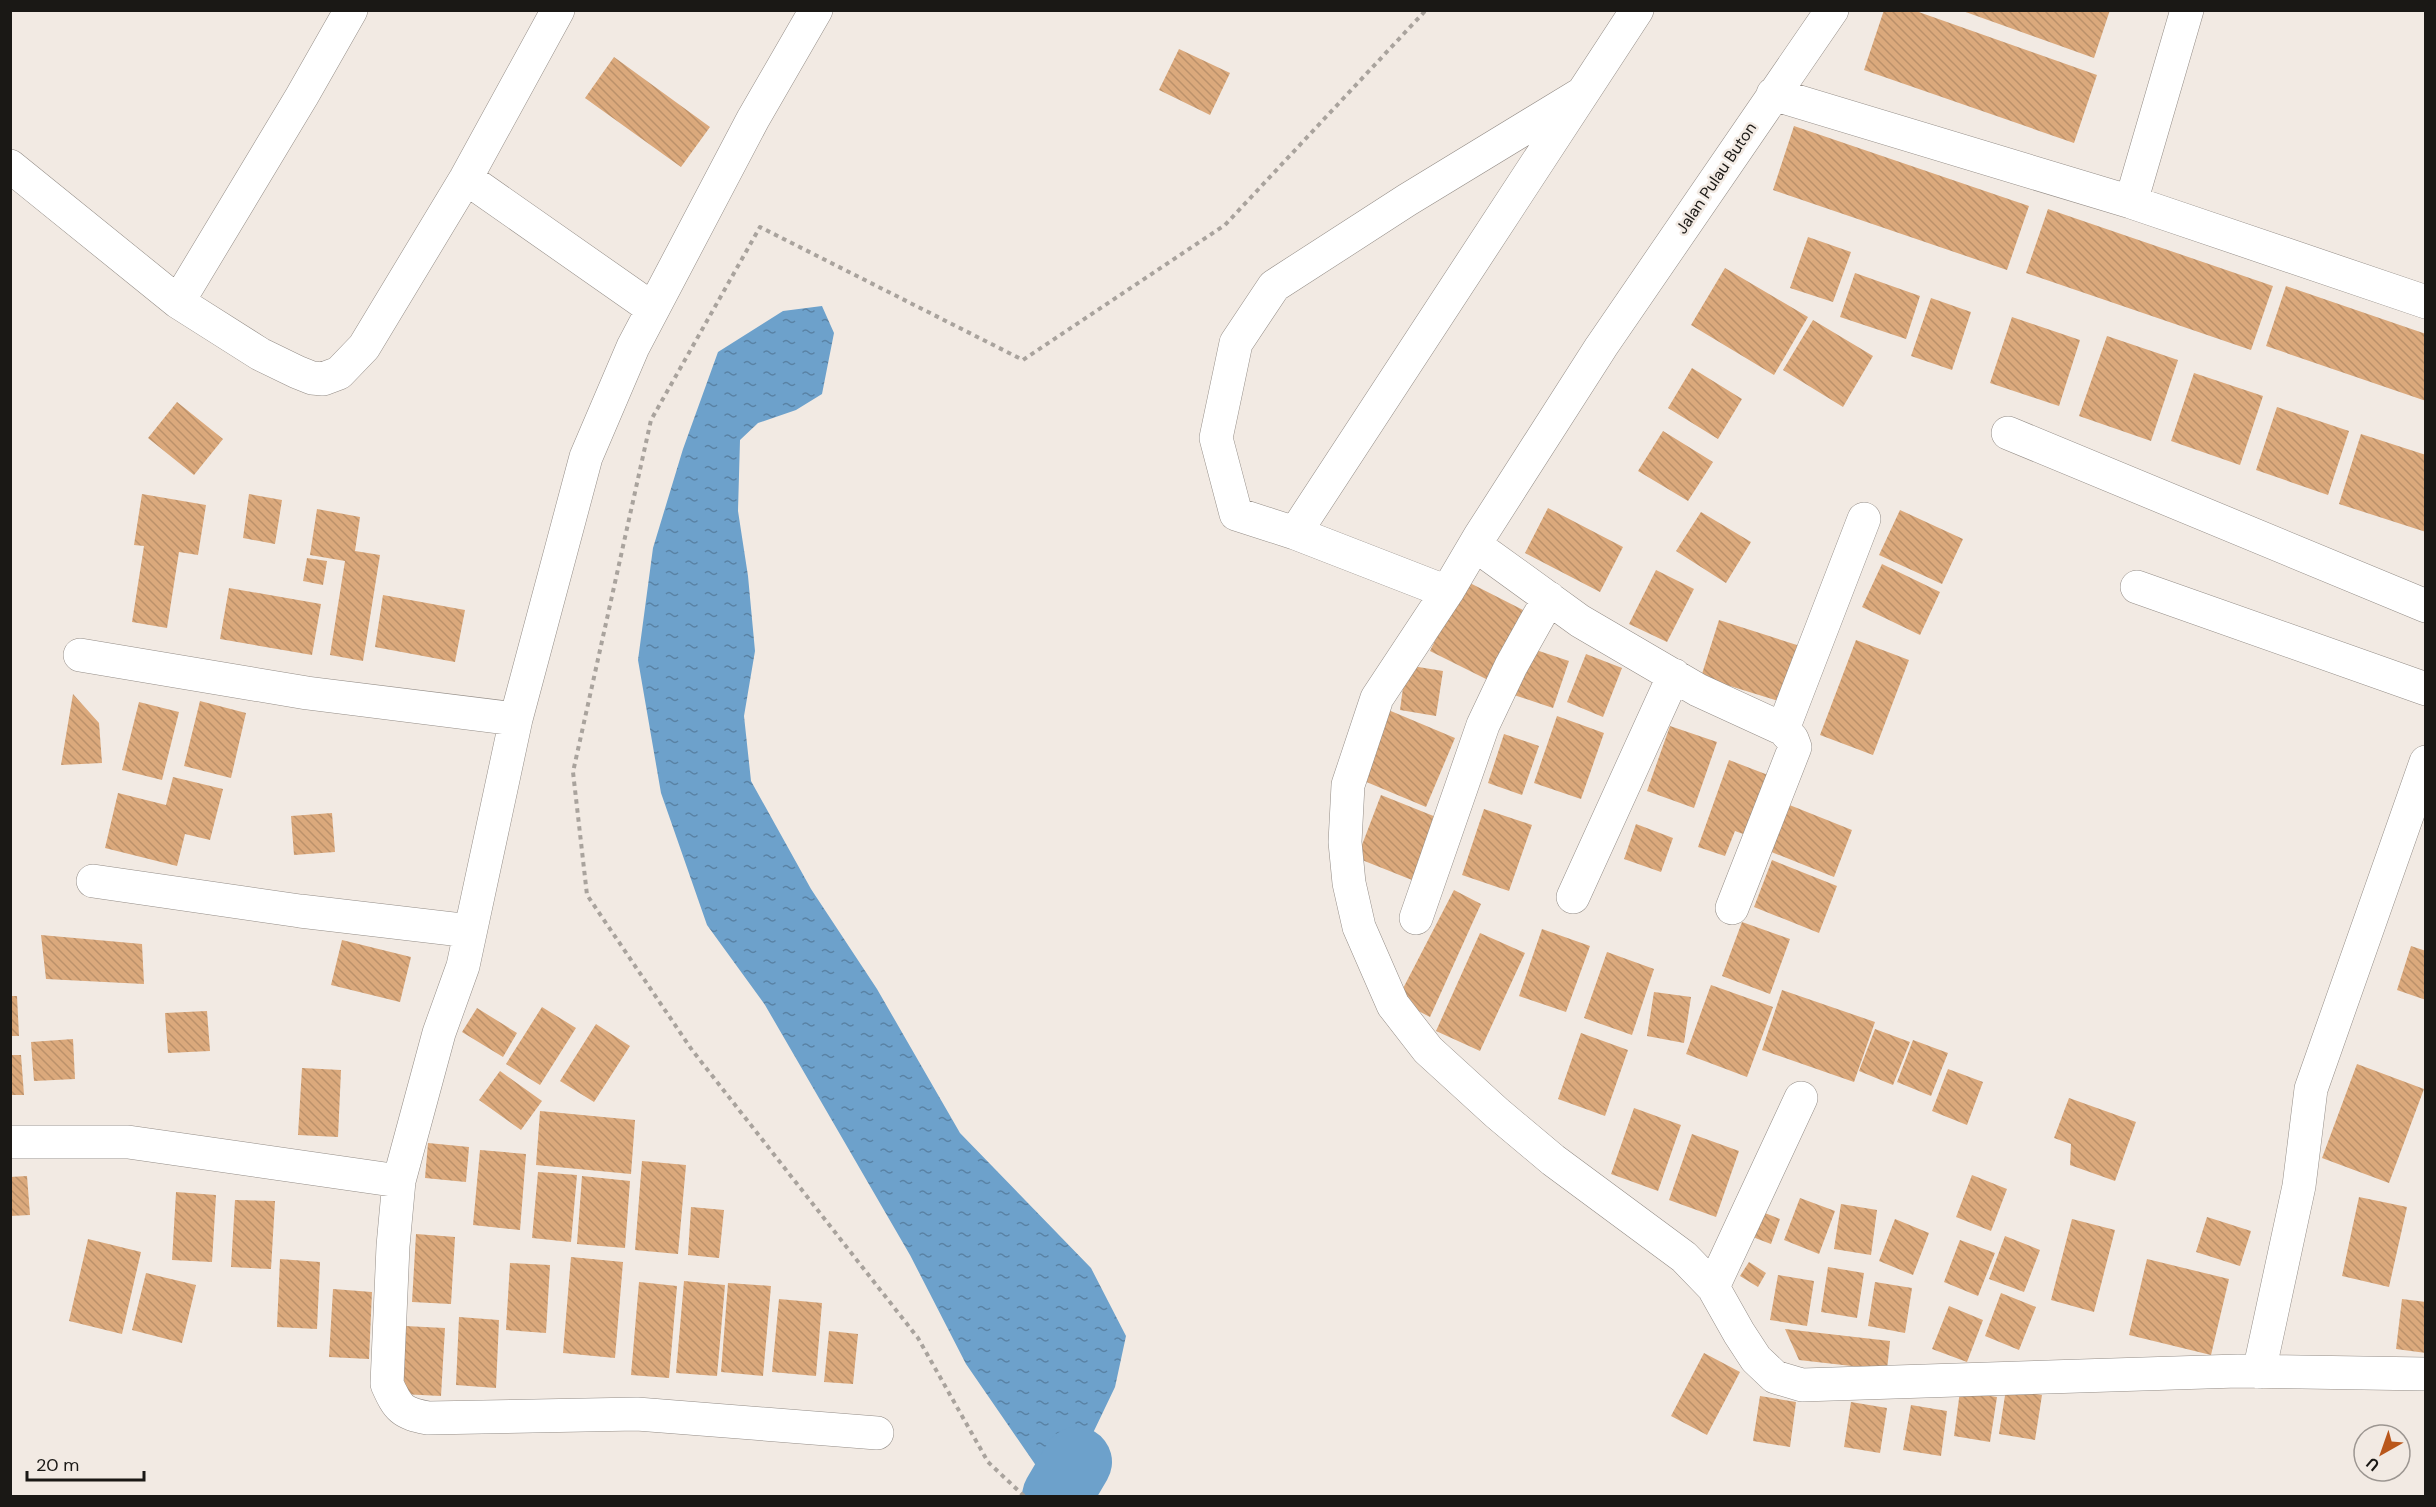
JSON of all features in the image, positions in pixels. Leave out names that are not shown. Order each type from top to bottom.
[{"type":"street","points":[[178,302],[351,10]]},
{"type":"street","points":[[10,166],[178,302],[260,354],[312,378],[323,379],[339,373],[364,347],[466,178],[558,10]]},
{"type":"street","points":[[816,10],[753,119],[633,347],[586,457],[516,719],[463,966],[439,1033],[399,1181],[393,1246],[387,1384],[393,1398],[408,1414],[428,1418],[637,1414],[877,1433]]},
{"type":"street","name":"Jalan Pulau Buton","points":[[1832,10],[1601,347],[1447,592],[1377,698],[1348,785],[1345,842],[1349,883],[1359,927],[1393,1005],[1428,1050],[1553,1160],[1684,1257],[1713,1287],[1756,1359],[1775,1377],[1802,1385],[2259,1372],[2426,1374]]},
{"type":"street","points":[[2131,201],[2187,10]]},
{"type":"street","points":[[1295,533],[1581,94],[1628,17]]},
{"type":"street","points":[[1447,592],[1295,533],[1236,514],[1216,438],[1236,343],[1274,286],[1407,200],[1581,94]]},
{"type":"street","points":[[1773,94],[2131,201],[2426,302]]},
{"type":"street","points":[[466,178],[653,309]]},
{"type":"street","points":[[2008,433],[2426,606]]},
{"type":"street","points":[[1783,729],[1863,519]]},
{"type":"street","points":[[1475,545],[1580,621],[1698,690],[1783,729],[1792,738],[1795,747],[1732,908]]},
{"type":"street","points":[[2137,587],[2426,689]]},
{"type":"street","points":[[1416,918],[1483,725],[1511,666],[1549,598]]},
{"type":"street","points":[[80,655],[307,693],[516,719]]},
{"type":"street","points":[[1573,897],[1674,675]]},
{"type":"street","points":[[2259,1372],[2299,1186],[2311,1089],[2426,762]]},
{"type":"street","points":[[93,881],[300,911],[470,931]]},
{"type":"street","points":[[1713,1287],[1801,1098]]},
{"type":"street","points":[[10,1142],[128,1142],[399,1181]]},
{"type":"path","points":[[1024,1497],[988,1462],[918,1338],[692,1050],[587,895],[573,772],[651,420],[760,227],[1023,360],[1225,225],[1426,10]]},
{"type":"water","points":[[822,306],[834,333],[822,394],[796,410],[758,423],[740,440],[738,511],[748,576],[755,651],[744,716],[751,781],[811,889],[877,989],[960,1133],[1091,1268],[1126,1336],[1115,1387],[1082,1456],[1065,1475],[1039,1470],[966,1364],[910,1255],[765,1005],[707,925],[661,793],[638,660],[653,548],[683,449],[718,352],[783,311]]},
{"type":"building","points":[[1884,10],[1913,10],[2097,75],[2074,143],[1864,70]]},
{"type":"building","points":[[1960,10],[2110,10],[2094,58]]},
{"type":"building","points":[[1179,49],[1230,73],[1210,115],[1159,90]]},
{"type":"building","points":[[614,57],[710,127],[681,167],[585,98]]},
{"type":"building","points":[[1794,126],[2029,206],[2007,270],[1773,190]]},
{"type":"building","points":[[2048,209],[2273,286],[2251,350],[2026,273]]},
{"type":"building","points":[[1808,237],[1851,252],[1833,302],[1790,288]]},
{"type":"building","points":[[1725,268],[1808,317],[1774,375],[1691,325]]},
{"type":"building","points":[[1855,273],[1920,296],[1906,339],[1840,317]]},
{"type":"building","points":[[2286,286],[2426,334],[2426,401],[2266,346]]},
{"type":"building","points":[[1931,298],[1971,312],[1952,370],[1911,356]]},
{"type":"building","points":[[2012,317],[2080,340],[2059,406],[1990,383]]},
{"type":"building","points":[[1813,320],[1873,356],[1843,407],[1783,370]]},
{"type":"building","points":[[2107,336],[2178,360],[2151,441],[2079,416]]},
{"type":"building","points":[[1692,368],[1742,399],[1718,439],[1668,408]]},
{"type":"building","points":[[2194,373],[2263,396],[2240,465],[2171,441]]},
{"type":"building","points":[[177,402],[223,439],[194,475],[148,438]]},
{"type":"building","points":[[2277,407],[2349,431],[2328,495],[2256,470]]},
{"type":"building","points":[[1663,431],[1713,462],[1688,501],[1638,471]]},
{"type":"building","points":[[2361,434],[2426,455],[2426,532],[2339,504]]},
{"type":"building","points":[[142,494],[206,505],[198,555],[179,552],[167,628],[132,622],[144,546],[134,545]]},
{"type":"building","points":[[249,494],[282,500],[275,544],[243,538]]},
{"type":"building","points":[[1548,508],[1623,547],[1600,592],[1525,553]]},
{"type":"building","points":[[317,509],[360,517],[355,551],[380,555],[363,661],[330,655],[345,561],[310,555]]},
{"type":"building","points":[[1900,510],[1963,539],[1942,584],[1879,555]]},
{"type":"building","points":[[1701,512],[1751,542],[1726,583],[1676,551]]},
{"type":"building","points":[[307,558],[327,561],[323,585],[303,581]]},
{"type":"building","points":[[1882,564],[1940,592],[1920,635],[1862,607]]},
{"type":"building","points":[[1656,570],[1694,589],[1667,642],[1629,624]]},
{"type":"building","points":[[1464,580],[1525,611],[1490,681],[1430,651]]},
{"type":"building","points":[[229,588],[321,604],[312,655],[220,639]]},
{"type":"building","points":[[383,595],[465,610],[455,662],[375,647]]},
{"type":"building","points":[[1719,620],[1800,646],[1782,702],[1701,677]]},
{"type":"building","points":[[1856,640],[1909,660],[1873,755],[1820,735]]},
{"type":"building","points":[[1530,648],[1569,661],[1553,708],[1514,695]]},
{"type":"building","points":[[1586,654],[1622,668],[1603,717],[1567,702]]},
{"type":"building","points":[[1406,665],[1443,671],[1436,716],[1400,710]]},
{"type":"building","points":[[73,694],[99,723],[102,763],[61,765]]},
{"type":"building","points":[[200,701],[246,713],[231,778],[184,766]]},
{"type":"building","points":[[139,702],[179,712],[162,780],[122,770]]},
{"type":"building","points":[[1386,709],[1455,738],[1426,807],[1357,778]]},
{"type":"building","points":[[1557,716],[1604,733],[1581,799],[1534,783]]},
{"type":"building","points":[[1670,726],[1717,742],[1694,808],[1647,791]]},
{"type":"building","points":[[1504,734],[1539,746],[1522,795],[1488,783]]},
{"type":"building","points":[[1729,760],[1768,775],[1746,835],[1735,831],[1725,856],[1698,847]]},
{"type":"building","points":[[173,777],[223,789],[210,840],[185,834],[177,866],[105,848],[118,793],[166,805]]},
{"type":"building","points":[[1381,795],[1436,817],[1412,880],[1357,858]]},
{"type":"building","points":[[1787,804],[1852,830],[1834,877],[1769,851]]},
{"type":"building","points":[[1484,809],[1532,825],[1509,891],[1462,875]]},
{"type":"building","points":[[332,813],[335,852],[294,855],[291,816]]},
{"type":"building","points":[[1636,824],[1673,838],[1661,872],[1624,859]]},
{"type":"building","points":[[1772,860],[1837,886],[1819,933],[1754,907]]},
{"type":"building","points":[[1454,890],[1481,904],[1430,1017],[1397,1000]]},
{"type":"building","points":[[1742,922],[1790,939],[1770,994],[1722,976]]},
{"type":"building","points":[[1542,929],[1590,946],[1566,1012],[1519,996]]},
{"type":"building","points":[[1480,933],[1525,953],[1480,1051],[1436,1031]]},
{"type":"building","points":[[41,935],[142,944],[144,984],[46,979]]},
{"type":"building","points":[[342,940],[411,957],[400,1002],[331,985]]},
{"type":"building","points":[[2411,946],[2426,951],[2426,1000],[2397,990]]},
{"type":"building","points":[[1607,952],[1654,969],[1632,1035],[1584,1018]]},
{"type":"building","points":[[1711,985],[1773,1007],[1747,1077],[1686,1054]]},
{"type":"building","points":[[1782,990],[1875,1022],[1854,1082],[1762,1050]]},
{"type":"building","points":[[1654,992],[1691,997],[1684,1043],[1647,1036]]},
{"type":"building","points":[[10,996],[17,996],[19,1036],[10,1036]]},
{"type":"building","points":[[542,1007],[576,1028],[540,1085],[506,1064]]},
{"type":"building","points":[[477,1008],[517,1033],[503,1057],[462,1032]]},
{"type":"building","points":[[207,1011],[210,1051],[168,1053],[165,1013]]},
{"type":"building","points":[[596,1024],[630,1046],[594,1102],[560,1081]]},
{"type":"building","points":[[1875,1029],[1910,1042],[1893,1085],[1859,1071]]},
{"type":"building","points":[[1581,1033],[1628,1050],[1605,1116],[1558,1099]]},
{"type":"building","points":[[73,1039],[75,1079],[34,1081],[31,1042]]},
{"type":"building","points":[[1913,1040],[1948,1053],[1931,1096],[1897,1082]]},
{"type":"building","points":[[10,1055],[21,1055],[24,1095],[10,1095]]},
{"type":"building","points":[[2357,1064],[2424,1089],[2389,1183],[2322,1158]]},
{"type":"building","points":[[302,1068],[341,1070],[338,1137],[298,1135]]},
{"type":"building","points":[[1948,1069],[1983,1082],[1967,1125],[1932,1111]]},
{"type":"building","points":[[500,1071],[542,1101],[521,1130],[479,1100]]},
{"type":"building","points":[[2069,1098],[2136,1122],[2115,1181],[2070,1165],[2071,1144],[2054,1138]]},
{"type":"building","points":[[1634,1108],[1681,1125],[1658,1191],[1611,1174]]},
{"type":"building","points":[[540,1111],[635,1120],[631,1174],[536,1165]]},
{"type":"building","points":[[1692,1134],[1739,1151],[1716,1217],[1669,1200]]},
{"type":"building","points":[[428,1143],[469,1147],[466,1182],[425,1178]]},
{"type":"building","points":[[480,1150],[526,1154],[520,1230],[473,1225]]},
{"type":"building","points":[[642,1161],[686,1165],[678,1254],[635,1250]]},
{"type":"building","points":[[538,1172],[577,1175],[571,1242],[532,1238]]},
{"type":"building","points":[[1972,1175],[2007,1189],[1991,1231],[1956,1217]]},
{"type":"building","points":[[27,1176],[30,1215],[10,1216],[10,1177]]},
{"type":"building","points":[[582,1176],[630,1181],[625,1248],[577,1244]]},
{"type":"building","points":[[176,1192],[216,1195],[212,1262],[172,1260]]},
{"type":"building","points":[[2359,1197],[2407,1207],[2389,1287],[2342,1276]]},
{"type":"building","points":[[1800,1198],[1835,1211],[1819,1254],[1784,1240]]},
{"type":"building","points":[[235,1200],[275,1201],[271,1269],[231,1267]]},
{"type":"building","points":[[1841,1204],[1877,1210],[1871,1255],[1834,1249]]},
{"type":"building","points":[[691,1207],[724,1210],[719,1258],[688,1255]]},
{"type":"building","points":[[1760,1211],[1780,1219],[1771,1244],[1750,1236]]},
{"type":"building","points":[[2207,1217],[2251,1231],[2240,1266],[2196,1252]]},
{"type":"building","points":[[1895,1219],[1929,1233],[1913,1275],[1879,1261]]},
{"type":"building","points":[[2072,1219],[2115,1230],[2094,1312],[2051,1300]]},
{"type":"building","points":[[416,1234],[455,1237],[451,1304],[412,1302]]},
{"type":"building","points":[[2005,1236],[2040,1250],[2024,1292],[1989,1279]]},
{"type":"building","points":[[88,1239],[141,1252],[122,1334],[69,1321]]},
{"type":"building","points":[[1960,1240],[1995,1253],[1978,1296],[1944,1282]]},
{"type":"building","points":[[571,1257],[623,1262],[615,1358],[563,1353]]},
{"type":"building","points":[[280,1259],[320,1262],[317,1329],[277,1327]]},
{"type":"building","points":[[2147,1259],[2229,1279],[2211,1355],[2129,1335]]},
{"type":"building","points":[[1749,1262],[1766,1273],[1758,1287],[1740,1276]]},
{"type":"building","points":[[510,1263],[550,1265],[546,1333],[506,1330]]},
{"type":"building","points":[[1828,1267],[1864,1273],[1857,1318],[1821,1312]]},
{"type":"building","points":[[146,1273],[196,1285],[182,1343],[132,1330]]},
{"type":"building","points":[[1778,1275],[1814,1281],[1807,1326],[1770,1320]]},
{"type":"building","points":[[684,1281],[725,1285],[717,1376],[676,1373]]},
{"type":"building","points":[[639,1282],[677,1286],[669,1378],[631,1375]]},
{"type":"building","points":[[1875,1282],[1912,1288],[1905,1333],[1868,1326]]},
{"type":"building","points":[[728,1283],[771,1286],[763,1376],[721,1372]]},
{"type":"building","points":[[333,1289],[372,1292],[369,1359],[329,1357]]},
{"type":"building","points":[[2001,1293],[2036,1307],[2019,1350],[1985,1336]]},
{"type":"building","points":[[779,1299],[822,1303],[816,1376],[772,1372]]},
{"type":"building","points":[[2402,1299],[2426,1302],[2426,1353],[2396,1349]]},
{"type":"building","points":[[1949,1306],[1983,1320],[1967,1362],[1932,1349]]},
{"type":"building","points":[[459,1317],[499,1320],[496,1388],[456,1385]]},
{"type":"building","points":[[405,1326],[445,1328],[441,1396],[401,1394]]},
{"type":"building","points":[[1785,1329],[1890,1341],[1887,1370],[1799,1360]]},
{"type":"building","points":[[829,1331],[858,1334],[853,1384],[824,1382]]},
{"type":"building","points":[[1704,1353],[1740,1372],[1707,1435],[1671,1416]]},
{"type":"building","points":[[2006,1389],[2042,1395],[2035,1440],[1999,1434]]},
{"type":"building","points":[[1960,1391],[1997,1397],[1990,1442],[1954,1436]]},
{"type":"building","points":[[1760,1396],[1796,1402],[1790,1447],[1753,1441]]},
{"type":"building","points":[[1851,1402],[1887,1408],[1880,1453],[1844,1447]]},
{"type":"building","points":[[1911,1405],[1947,1411],[1941,1456],[1903,1450]]},
{"type":"waterway","points":[[1057,1496],[1077,1462]]}]
